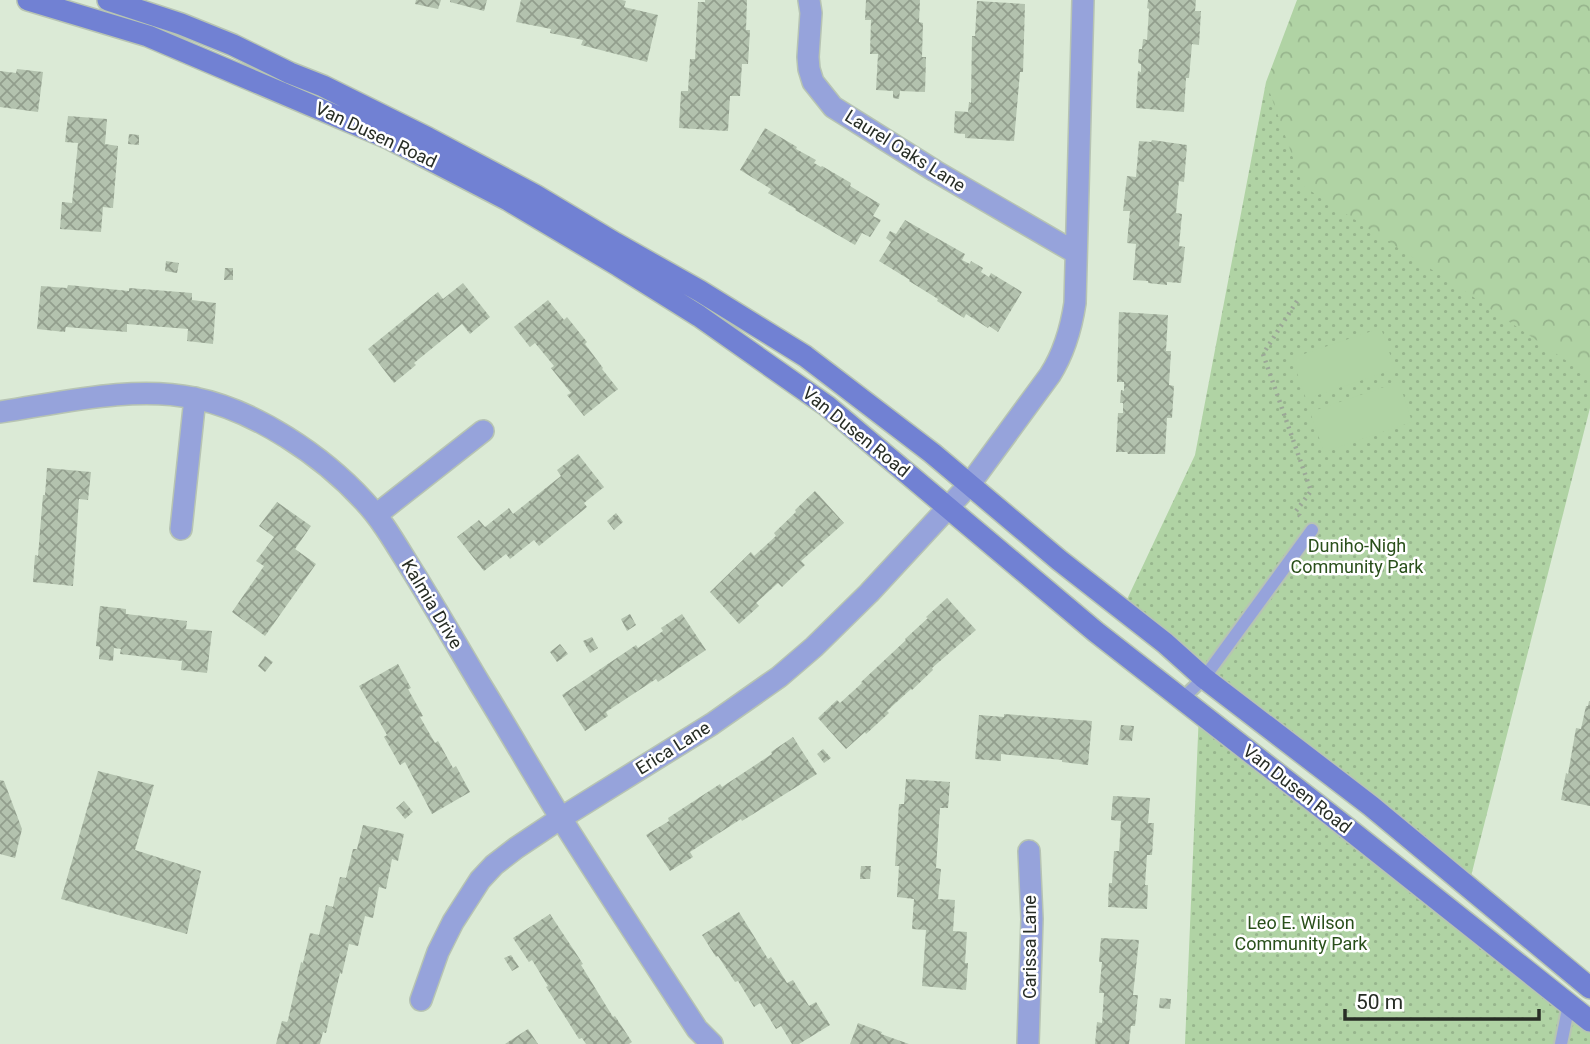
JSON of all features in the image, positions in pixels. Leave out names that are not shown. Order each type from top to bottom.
[{"type":"main road","name":"Van Dusen Road","points":[[28,0],[148,36],[390,139],[508,200],[619,266],[741,344],[827,406],[1096,632],[1590,1021]]},
{"type":"main road","name":"Van Dusen Road","points":[[108,0],[181,24],[233,45],[428,138],[536,195],[805,356],[932,453],[1059,560],[1165,643],[1203,678],[1371,806],[1588,983]]},
{"type":"street","name":"Laurel Oaks Lane","points":[[809,0],[810,69],[813,82],[833,107],[935,171],[1076,253]]},
{"type":"street","points":[[970,484],[1057,365],[1071,327],[1075,303],[1083,0]]},
{"type":"street","name":"Kalmia Drive","points":[[0,412],[101,397],[159,394],[195,398],[239,413],[290,439],[347,484],[376,515],[407,562],[561,818],[697,1029],[712,1044]]},
{"type":"street","points":[[180,529],[195,398]]},
{"type":"street","points":[[376,515],[483,431]]},
{"type":"street","name":"Erica Lane","points":[[421,1000],[438,952],[453,922],[480,880],[494,866],[561,818],[712,724],[779,677],[869,593],[970,484]]},
{"type":"street","name":"Carissa Lane","points":[[1028,1044],[1032,919],[1029,851]]},
{"type":"street","points":[[1569,1004],[1588,983]]},
{"type":"lane","points":[[1182,699],[1203,678],[1312,530]]},
{"type":"lane","points":[[1561,1044],[1569,1004]]},
{"type":"path","points":[[1297,301],[1263,354],[1311,491],[1296,511],[1312,530]]},
{"type":"green space","points":[[1297,0],[1590,0],[1590,377],[1303,186],[1266,82]]},
{"type":"green space","name":"Duniho-Nigh Community Park","points":[[1266,82],[1590,182],[1590,408],[1468,888],[1122,610],[1195,455]]},
{"type":"green space","points":[[1381,328],[1395,369],[1306,399],[1292,358]]},
{"type":"green space","points":[[1399,382],[1412,422],[1324,452],[1310,412]]},
{"type":"green space","name":"Leo E. Wilson Community Park","points":[[1199,712],[1590,1021],[1590,1044],[1185,1044]]},
{"type":"building","points":[[416,0],[441,0],[438,9],[415,4]]},
{"type":"building","points":[[450,0],[487,0],[484,11]]},
{"type":"building","points":[[521,0],[622,0],[626,1],[624,7],[658,15],[647,62],[581,45],[583,40],[550,33],[551,29],[516,22]]},
{"type":"building","points":[[747,0],[746,30],[750,30],[748,64],[742,64],[740,96],[730,96],[728,131],[679,128],[681,91],[688,91],[690,59],[695,59],[698,2]]},
{"type":"building","points":[[866,0],[920,0],[919,22],[923,23],[922,57],[926,57],[925,92],[900,91],[899,99],[893,98],[893,91],[876,90],[878,54],[870,54],[871,20],[865,20]]},
{"type":"building","points":[[1148,0],[1196,0],[1195,11],[1201,11],[1199,45],[1192,44],[1189,78],[1186,78],[1184,112],[1136,108],[1138,71],[1141,72],[1141,64],[1138,63],[1139,49],[1142,49],[1143,39],[1147,40]]},
{"type":"building","points":[[977,1],[1025,4],[1023,72],[1020,72],[1014,141],[965,138],[965,134],[954,133],[955,111],[968,112],[969,102],[971,103],[972,36],[975,36]]},
{"type":"building","points":[[17,69],[43,72],[38,112],[0,107],[0,71],[16,73]]},
{"type":"building","points":[[68,116],[107,119],[105,144],[118,146],[113,208],[103,207],[101,232],[60,229],[62,202],[72,203],[78,143],[65,142]]},
{"type":"building","points":[[765,128],[816,160],[814,163],[851,183],[850,186],[880,204],[873,216],[881,220],[870,237],[862,233],[855,245],[768,193],[771,189],[740,170]]},
{"type":"building","points":[[129,134],[139,135],[139,145],[128,144]]},
{"type":"building","points":[[1139,141],[1187,145],[1184,182],[1179,181],[1176,213],[1182,214],[1179,246],[1185,247],[1181,283],[1167,282],[1167,285],[1133,280],[1136,244],[1127,243],[1130,211],[1123,211],[1127,176],[1136,177]]},
{"type":"building","points":[[905,220],[965,254],[962,260],[970,264],[971,261],[983,268],[981,272],[989,277],[991,273],[1022,292],[998,332],[966,314],[964,318],[879,261],[891,242],[886,238],[890,231],[896,234]]},
{"type":"building","points":[[166,261],[179,263],[177,273],[165,271]]},
{"type":"building","points":[[225,268],[233,268],[233,280],[224,280]]},
{"type":"building","points":[[463,283],[490,317],[470,334],[462,324],[394,383],[368,349],[438,292],[443,299]]},
{"type":"building","points":[[68,285],[192,293],[192,300],[216,303],[213,344],[187,341],[188,329],[127,324],[127,332],[66,327],[65,332],[37,329],[41,286],[67,288]]},
{"type":"building","points":[[548,300],[564,320],[567,317],[587,342],[585,344],[618,389],[584,416],[567,395],[571,393],[551,368],[554,366],[535,343],[530,347],[514,327]]},
{"type":"building","points":[[1119,312],[1168,315],[1166,351],[1171,351],[1169,385],[1174,386],[1172,418],[1167,418],[1165,454],[1116,452],[1118,413],[1123,413],[1123,403],[1120,403],[1121,390],[1124,391],[1124,382],[1117,382]]},
{"type":"building","points":[[578,454],[604,487],[584,503],[587,507],[539,546],[534,540],[510,559],[506,554],[484,571],[457,537],[479,520],[485,527],[509,508],[513,514],[561,476],[557,470]]},
{"type":"building","points":[[47,468],[91,472],[88,500],[79,499],[73,586],[33,582]]},
{"type":"building","points":[[815,491],[844,523],[801,561],[805,565],[782,587],[778,583],[756,603],[759,606],[739,624],[710,592],[751,552],[754,556],[776,536],[774,533]]},
{"type":"building","points":[[277,502],[311,526],[295,549],[316,564],[265,636],[232,612],[264,566],[256,561],[274,537],[259,526]]},
{"type":"building","points":[[616,513],[623,522],[614,530],[607,521]]},
{"type":"building","points":[[947,598],[976,630],[932,668],[933,670],[887,711],[889,713],[846,749],[818,718],[837,700],[840,703],[862,683]]},
{"type":"building","points":[[100,606],[126,609],[126,614],[187,621],[186,629],[212,631],[207,673],[181,670],[182,661],[120,654],[121,649],[114,648],[113,661],[99,659],[100,647],[96,646]]},
{"type":"building","points":[[630,614],[636,625],[627,631],[621,619]]},
{"type":"building","points":[[682,614],[706,650],[606,712],[608,716],[585,731],[562,695],[636,645],[638,648]]},
{"type":"building","points":[[592,637],[598,648],[590,653],[583,641]]},
{"type":"building","points":[[560,644],[568,654],[557,662],[550,652]]},
{"type":"building","points":[[265,656],[273,662],[265,672],[258,666]]},
{"type":"building","points":[[398,664],[423,716],[420,717],[453,768],[456,766],[470,792],[432,814],[405,762],[400,765],[384,737],[387,735],[359,686]]},
{"type":"building","points":[[1589,701],[1590,806],[1561,800],[1576,728],[1581,729]]},
{"type":"building","points":[[1004,714],[1092,721],[1088,765],[1001,754],[1001,761],[975,759],[979,715],[1004,717]]},
{"type":"building","points":[[1121,725],[1134,726],[1132,741],[1119,740]]},
{"type":"building","points":[[793,737],[817,774],[690,852],[693,857],[670,871],[646,835],[720,784],[722,787],[772,754],[771,752]]},
{"type":"building","points":[[823,749],[831,758],[824,763],[817,754]]},
{"type":"building","points":[[98,771],[154,785],[135,850],[201,871],[187,934],[61,899]]},
{"type":"building","points":[[906,779],[950,782],[948,808],[940,808],[936,868],[941,869],[938,899],[955,900],[953,931],[967,932],[966,990],[922,986],[926,930],[912,929],[914,899],[897,897],[899,866],[895,866],[899,804],[904,804]]},
{"type":"building","points":[[0,780],[4,781],[22,829],[15,858],[0,854]]},
{"type":"building","points":[[1113,796],[1150,798],[1148,823],[1154,823],[1152,855],[1147,855],[1147,909],[1108,907],[1109,883],[1112,883],[1114,851],[1119,851],[1121,821],[1111,820]]},
{"type":"building","points":[[404,801],[413,812],[405,819],[396,808]]},
{"type":"building","points":[[363,825],[404,834],[398,861],[392,859],[386,889],[379,887],[373,918],[365,916],[358,946],[349,944],[326,1033],[323,1032],[320,1044],[276,1044],[282,1021],[288,1020],[310,933],[319,935],[326,905],[333,907],[340,877],[346,878],[353,849],[357,849]]},
{"type":"building","points":[[861,866],[871,866],[870,879],[860,879]]},
{"type":"building","points":[[739,912],[768,959],[771,957],[787,983],[793,980],[809,1006],[816,1002],[830,1025],[799,1044],[792,1044],[781,1026],[776,1029],[760,1003],[754,1007],[738,981],[735,982],[702,935]]},
{"type":"building","points":[[550,914],[613,1017],[615,1016],[632,1042],[629,1044],[586,1044],[582,1038],[579,1039],[532,960],[529,962],[513,938]]},
{"type":"building","points":[[1101,938],[1139,940],[1133,995],[1138,995],[1135,1026],[1131,1026],[1129,1044],[1095,1044],[1097,1022],[1102,1023],[1104,993],[1099,993]]},
{"type":"building","points":[[511,955],[519,967],[512,971],[504,958]]},
{"type":"building","points":[[1160,998],[1171,999],[1170,1009],[1159,1008]]},
{"type":"building","points":[[858,1023],[882,1032],[881,1034],[909,1044],[850,1044]]},
{"type":"building","points":[[528,1029],[538,1044],[505,1044]]}]
